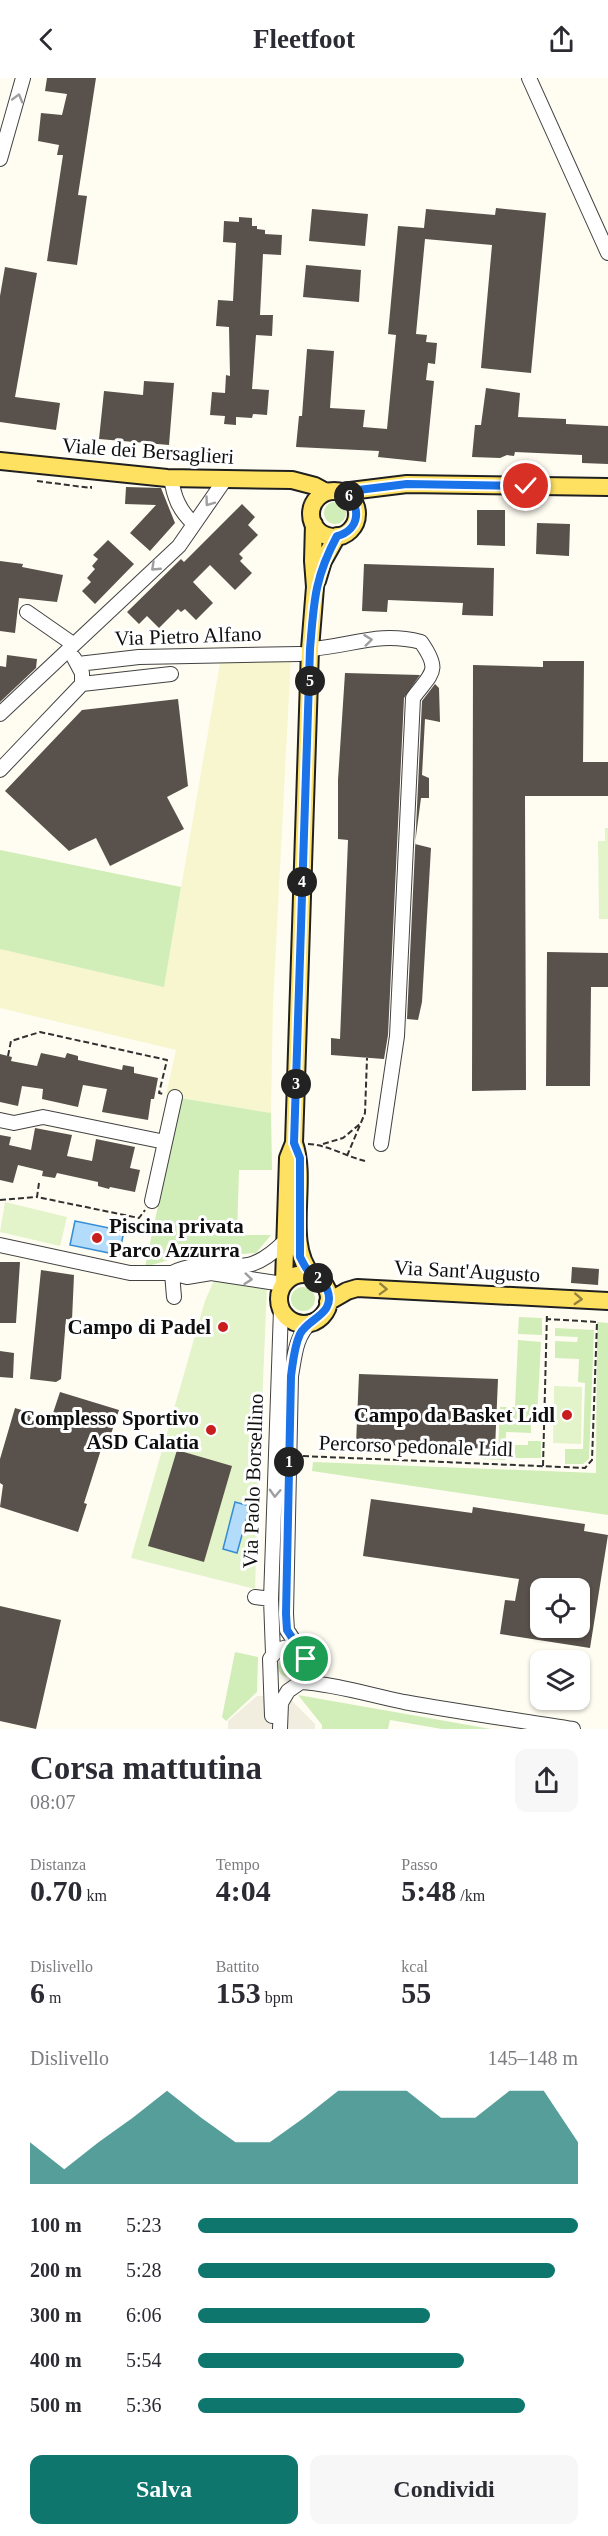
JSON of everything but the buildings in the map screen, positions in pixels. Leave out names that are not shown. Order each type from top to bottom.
[{"type":"main road","name":"Viale dei Bersaglieri","points":[[0,461],[171,478],[224,481],[292,480],[334,492]]},
{"type":"main road","points":[[292,480],[608,487]]},
{"type":"main road","points":[[292,480],[305,491],[313,504]]},
{"type":"main road","points":[[315,588],[314,524],[311,510],[313,504],[334,492],[407,484]]},
{"type":"main road","points":[[314,524],[324,534],[337,536],[350,530],[357,516],[354,502],[334,492]]},
{"type":"main road","points":[[284,1283],[297,1274],[312,1275],[318,1278],[327,1289],[328,1302],[324,1312],[311,1322],[297,1323],[290,1320],[281,1309],[279,1296],[284,1283],[288,1158],[294,1143],[305,651],[315,588],[323,561],[337,536]]},
{"type":"main road","points":[[294,1143],[300,1158],[300,1257],[312,1275]]},
{"type":"main road","name":"Via Sant'Augusto","points":[[328,1302],[357,1288],[608,1300]]},
{"type":"street","points":[[0,159],[23,78]]},
{"type":"street","points":[[529,78],[608,253]]},
{"type":"street","points":[[171,478],[174,495],[182,513],[193,523]]},
{"type":"street","points":[[0,714],[70,644],[179,546],[224,481]]},
{"type":"street","points":[[0,770],[82,684],[78,664],[70,644],[27,612]]},
{"type":"street","name":"Via Pietro Alfano","points":[[78,664],[139,657],[305,651],[335,647],[365,639],[403,638],[422,642],[432,658],[433,671],[413,698],[397,1036],[381,1144]]},
{"type":"street","name":"Via Pietro Alfano","points":[[82,684],[171,674]]},
{"type":"street","points":[[152,1201],[175,1097]]},
{"type":"street","points":[[0,1120],[14,1123],[43,1117],[165,1142]]},
{"type":"street","points":[[172,1273],[184,1267],[246,1265],[261,1260],[284,1242]]},
{"type":"street","points":[[0,1245],[130,1273],[172,1273],[187,1277],[211,1273],[284,1283]]},
{"type":"street","points":[[172,1273],[174,1297]]},
{"type":"street","name":"Via Paolo Borsellino","points":[[281,1309],[271,1599],[273,1654],[270,1659],[269,1672],[288,1690]]},
{"type":"street","name":"Via Paolo Borsellino","points":[[311,1322],[302,1331],[297,1341],[291,1376],[286,1624],[290,1635],[304,1656],[336,1686]]},
{"type":"street","points":[[255,1597],[271,1599]]},
{"type":"street","points":[[273,1654],[284,1647],[291,1647],[304,1656],[308,1671],[288,1690],[282,1702],[280,1729]]},
{"type":"street","points":[[269,1672],[276,1683],[288,1690],[336,1686],[420,1704],[573,1729]]},
{"type":"street","points":[[272,1729],[288,1690]]},
{"type":"path","points":[[8,1056],[11,1041],[40,1032],[167,1060],[159,1093],[175,1097]]},
{"type":"path","points":[[347,1156],[365,1113],[367,1058]]},
{"type":"path","points":[[294,1143],[322,1144],[343,1138],[362,1123]]},
{"type":"path","points":[[322,1144],[347,1156],[365,1161]]},
{"type":"path","points":[[37,1197],[39,1183]]},
{"type":"path","points":[[0,1200],[37,1197],[140,1218],[152,1201]]},
{"type":"path","name":"Percorso pedonale Lidl","points":[[543,1466],[547,1297]]},
{"type":"path","name":"Percorso pedonale Lidl","points":[[289,1456],[585,1467],[592,1460],[597,1322],[547,1319]]},
{"type":"green space","points":[[331,502],[339,502],[346,509],[346,517],[339,524],[331,524],[324,517],[324,509]]},
{"type":"green space","points":[[291,656],[273,1004],[271,1113],[166,1095],[176,1050],[0,1008],[0,949],[164,986],[221,657]]},
{"type":"green space","points":[[605,828],[608,828],[608,919],[599,919],[598,841],[605,841]]},
{"type":"green space","points":[[0,850],[181,887],[164,987],[0,949]]},
{"type":"green space","points":[[181,1098],[271,1113],[272,1170],[239,1170],[237,1235],[271,1235],[256,1253],[172,1259],[145,1267]]},
{"type":"green space","points":[[5,1202],[67,1217],[60,1246],[0,1232]]},
{"type":"green space","name":"Complesso Sportivo ASD Calatia","points":[[215,1278],[267,1286],[262,1406],[254,1405],[255,1453],[251,1470],[259,1473],[255,1589],[131,1558],[205,1301]]},
{"type":"green space","points":[[303,1287],[311,1291],[315,1299],[311,1307],[303,1311],[295,1307],[291,1299],[295,1291]]},
{"type":"green space","points":[[519,1317],[542,1318],[542,1335],[518,1334]]},
{"type":"green space","points":[[597,1322],[608,1323],[608,1515],[312,1471],[313,1462],[596,1473]]},
{"type":"green space","points":[[555,1328],[594,1330],[589,1459],[583,1464],[565,1464],[565,1449],[583,1449],[585,1383],[578,1382],[579,1359],[555,1358],[555,1341],[577,1342],[578,1337],[555,1336]]},
{"type":"green space","points":[[518,1340],[541,1342],[537,1417],[531,1417],[531,1433],[506,1432],[505,1460],[482,1459],[482,1454],[498,1452],[500,1407],[515,1407]]},
{"type":"green space","name":"Campo da Basket Lidl","points":[[554,1386],[582,1387],[581,1444],[553,1443]]},
{"type":"green space","points":[[528,1441],[541,1441],[541,1458],[515,1458],[515,1445],[528,1445]]},
{"type":"green space","points":[[235,1652],[258,1657],[257,1692],[226,1721],[222,1717]]},
{"type":"green space","points":[[284,1657],[292,1657],[298,1663],[298,1671],[292,1677],[284,1677],[278,1671],[278,1663]]},
{"type":"green space","points":[[298,1695],[491,1729],[442,1729],[390,1720],[388,1729],[322,1729],[322,1725]]},
{"type":"shaded area","points":[[257,1696],[287,1696],[315,1724],[315,1729],[228,1729],[228,1721]]},
{"type":"water","name":"Piscina privata Parco Azzurra","points":[[75,1221],[124,1231],[119,1255],[70,1245]]},
{"type":"water","points":[[235,1502],[250,1506],[237,1553],[223,1549]]},
{"type":"place","name":"Piscina privata Parco Azzurra","points":[[97,1238]]},
{"type":"place","name":"Campo di Padel","points":[[223,1327]]},
{"type":"place","name":"Campo da Basket Lidl","points":[[567,1415]]},
{"type":"place","name":"Complesso Sportivo ASD Calatia","points":[[211,1430]]},
{"type":"route","points":[[306,1659],[287,1630],[286,1614],[291,1376],[297,1341],[302,1331],[311,1322],[321,1317],[328,1302],[327,1289],[306,1268],[300,1257],[300,1158],[294,1143],[310,649],[315,588],[323,561],[337,536],[344,534],[355,524],[357,509],[349,496],[342,492],[407,484],[526,486]]}]
